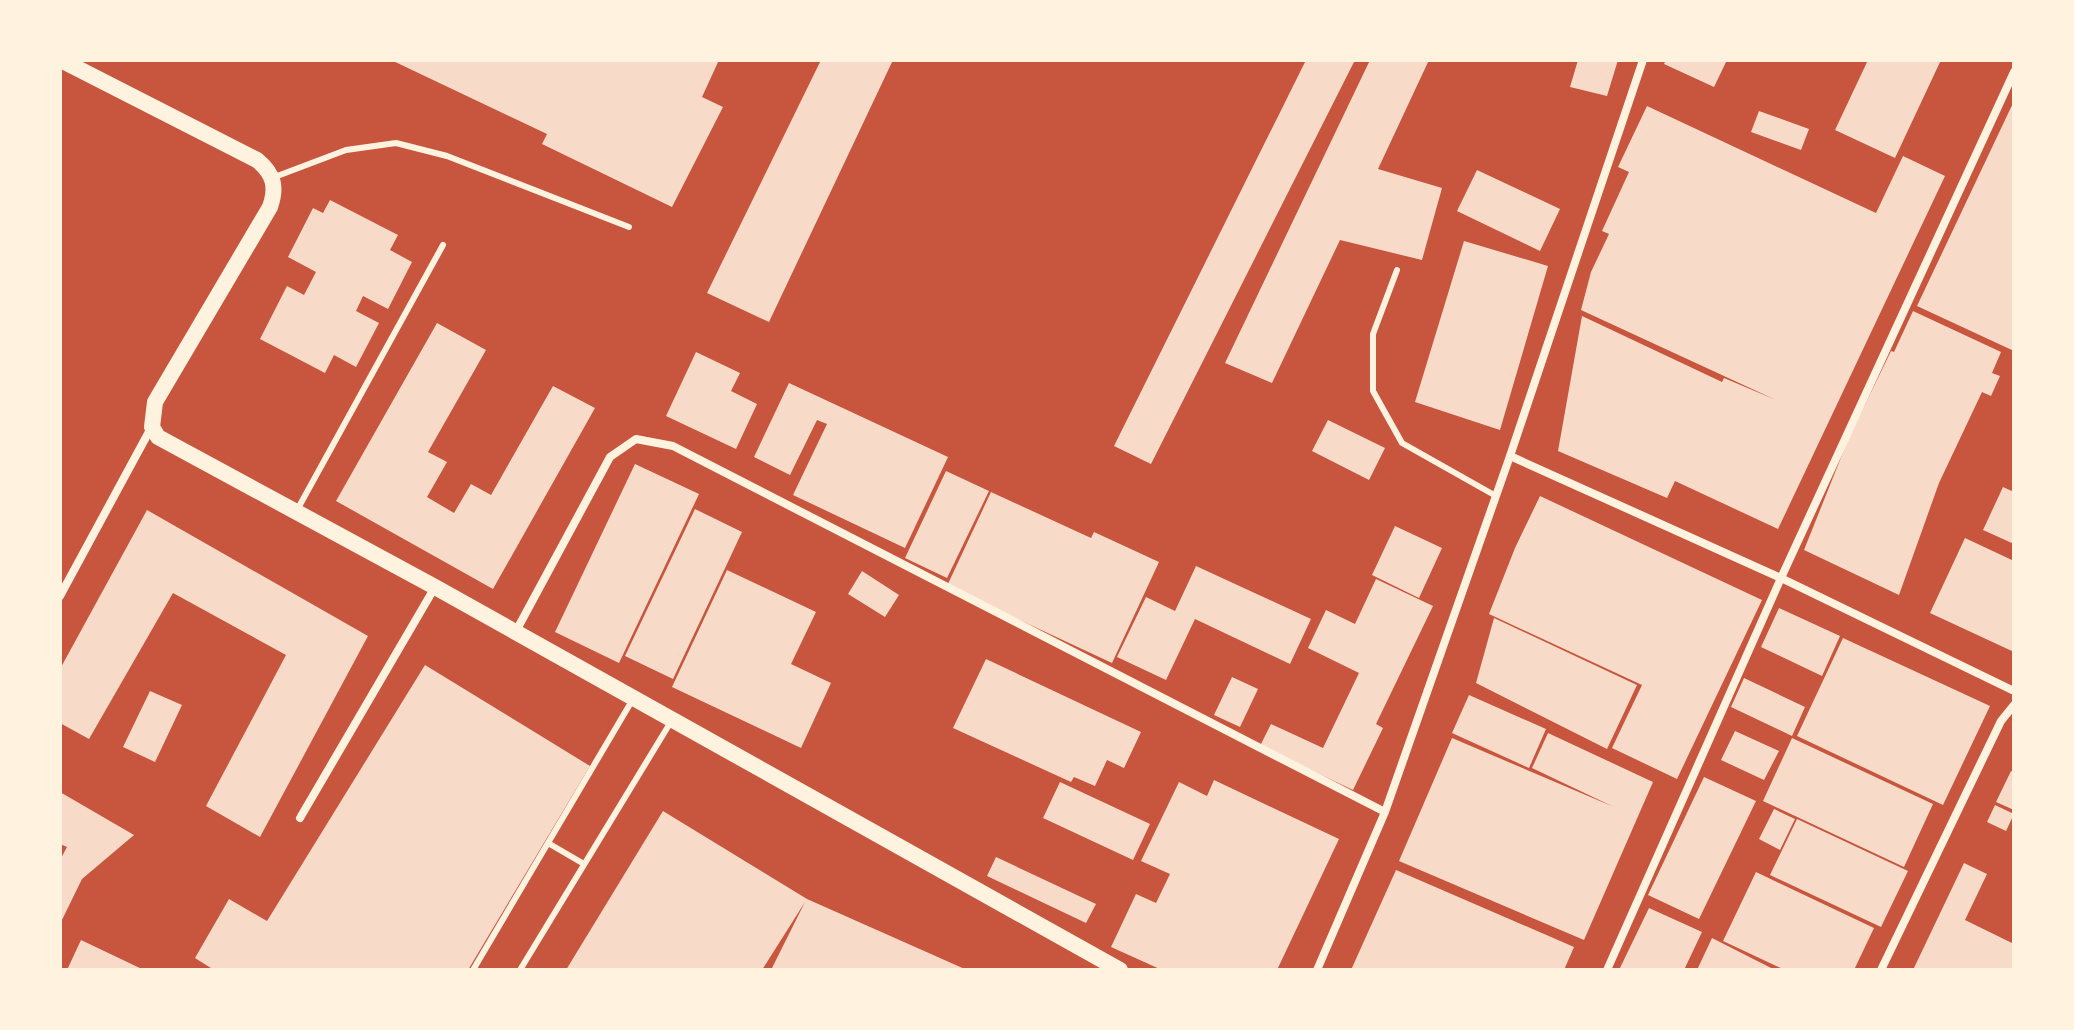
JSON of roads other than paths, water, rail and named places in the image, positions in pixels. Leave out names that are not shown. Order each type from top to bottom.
[{"type":"main road","points":[[61,60],[257,160],[272,178],[274,188],[270,207],[155,402],[152,427],[158,437],[435,587],[1120,970]]},
{"type":"street","points":[[1317,970],[1385,812],[1510,456],[1643,60]]},
{"type":"street","points":[[1607,970],[1781,578],[2014,72]]},
{"type":"street","points":[[60,596],[152,427]]},
{"type":"street","points":[[515,633],[610,457],[636,439],[673,446],[1385,812]]},
{"type":"street","points":[[1510,456],[1781,578],[2014,691]]},
{"type":"street","points":[[300,818],[435,587]]},
{"type":"street","points":[[1881,970],[2001,721],[2014,705]]},
{"type":"lane","points":[[272,178],[346,150],[396,143],[447,156],[629,227]]},
{"type":"lane","points":[[296,512],[443,245]]},
{"type":"lane","points":[[1397,270],[1373,334],[1373,391],[1402,443],[1496,496]]},
{"type":"lane","points":[[473,970],[633,699]]},
{"type":"lane","points":[[520,970],[672,720]]},
{"type":"lane","points":[[548,843],[584,864]]}]
